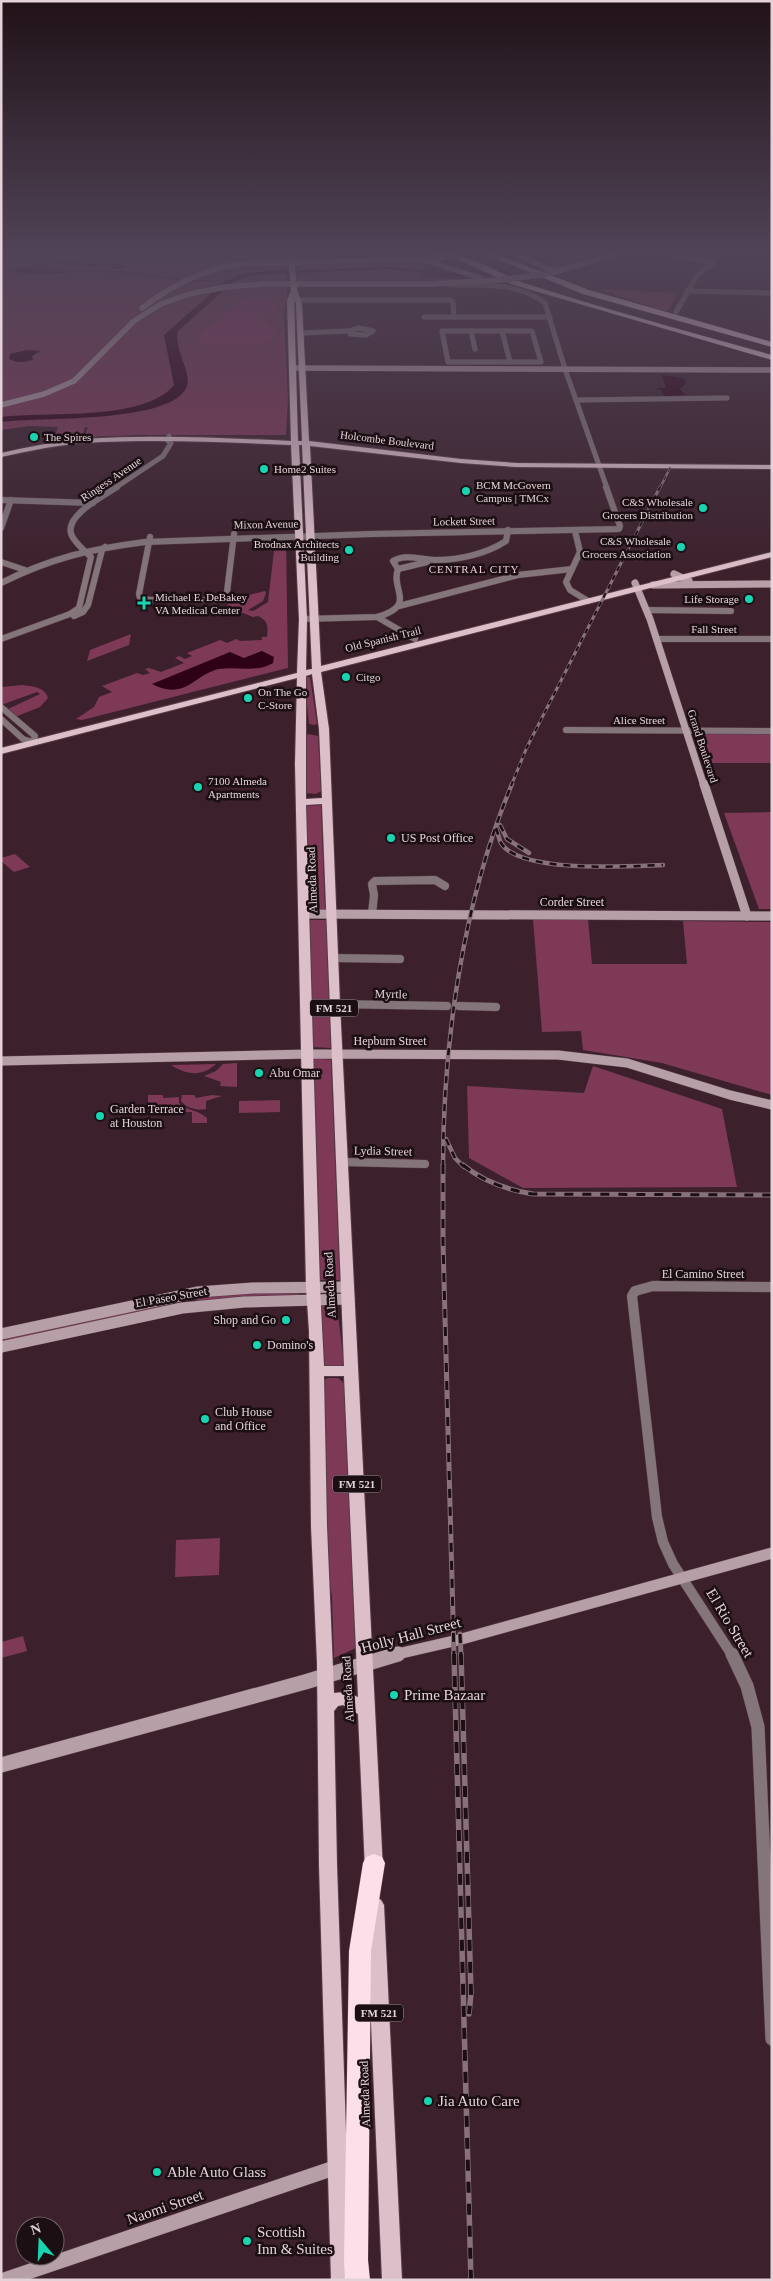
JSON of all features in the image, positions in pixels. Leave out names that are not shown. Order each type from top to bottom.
[{"type":"highway","points":[[357,2270],[360,1951],[374,1863]]},
{"type":"main road","name":"Almeda Road","points":[[292,361],[303,619],[303,670],[312,729],[326,798],[374,1863],[385,2160],[392,2280]]},
{"type":"main road","name":"Almeda Road","points":[[302,361],[317,666],[312,729],[301,799],[303,914],[313,1294],[318,1371],[319,1526],[326,1675],[328,1865],[341,2280]]},
{"type":"main road","points":[[294,394],[304,394]]},
{"type":"main road","name":"Holcombe Boulevard","points":[[1,454],[76,440],[169,439],[296,441],[490,463],[772,466]]},
{"type":"main road","name":"Old Spanish Trail","points":[[1,751],[34,739],[765,554],[772,549]]},
{"type":"main road","name":"Old Spanish Trail","points":[[637,586],[649,585],[677,575]]},
{"type":"main road","name":"Old Spanish Trail","points":[[1,745],[23,739],[34,739]]},
{"type":"main road","points":[[301,799],[326,798]]},
{"type":"main road","points":[[318,1371],[352,1372]]},
{"type":"main road","points":[[326,1710],[333,1700],[345,1698],[366,1710]]},
{"type":"street","points":[[1,403],[39,392],[69,377],[84,361]]},
{"type":"street","points":[[1,403],[46,393],[76,378],[94,361]]},
{"type":"street","points":[[448,361],[479,365],[565,369],[772,370]]},
{"type":"street","points":[[292,368],[479,365],[541,361]]},
{"type":"street","points":[[563,361],[598,465]]},
{"type":"street","points":[[69,377],[76,378]]},
{"type":"street","points":[[576,400],[727,398]]},
{"type":"street","name":"Ringess Avenue","points":[[88,548],[71,533],[72,520],[93,503],[163,456],[171,443],[169,439]]},
{"type":"street","name":"Lockett Street","points":[[310,535],[618,529],[620,528],[618,519],[598,465]]},
{"type":"street","points":[[1,500],[93,503]]},
{"type":"street","points":[[1,528],[11,500]]},
{"type":"street","points":[[398,569],[496,548],[506,541],[508,530]]},
{"type":"street","points":[[575,531],[580,552],[566,582],[570,590],[585,599]]},
{"type":"street","name":"Mixon Avenue","points":[[1,577],[88,548],[150,539],[310,535]]},
{"type":"street","points":[[150,539],[139,594],[140,598],[150,600],[226,600],[234,536]]},
{"type":"street","name":"Mixon Avenue","points":[[88,548],[150,539]]},
{"type":"street","points":[[1,643],[82,612],[89,603],[101,555],[105,547]]},
{"type":"street","points":[[88,548],[101,555]]},
{"type":"street","points":[[1,639],[75,611],[80,606],[91,557],[88,548]]},
{"type":"street","points":[[398,569],[393,561],[400,557],[434,560]]},
{"type":"street","points":[[1,562],[22,569]]},
{"type":"street","name":"Mixon Avenue","points":[[1,583],[22,569]]},
{"type":"street","points":[[398,569],[396,574],[402,596],[398,606]]},
{"type":"street","points":[[303,619],[387,615],[398,606],[518,575],[572,569]]},
{"type":"street","points":[[677,575],[702,584]]},
{"type":"street","points":[[86,583],[94,583]]},
{"type":"street","points":[[649,585],[772,584]]},
{"type":"street","name":"Grand Boulevard","points":[[637,586],[656,638],[747,916]]},
{"type":"street","points":[[402,596],[421,600]]},
{"type":"street","points":[[646,610],[731,611]]},
{"type":"street","points":[[387,615],[392,624]]},
{"type":"street","points":[[374,617],[392,624],[417,641]]},
{"type":"street","name":"Fall Street","points":[[656,638],[772,639]]},
{"type":"street","points":[[1,707],[34,739]]},
{"type":"street","points":[[1,719],[23,739]]},
{"type":"street","name":"Alice Street","points":[[566,730],[772,731]]},
{"type":"street","points":[[374,910],[375,890],[372,884],[379,880],[435,880],[445,886]]},
{"type":"street","name":"Corder Street","points":[[303,914],[330,914],[374,910],[772,916]]},
{"type":"street","points":[[332,958],[400,959]]},
{"type":"street","name":"Myrtle","points":[[334,1004],[447,1006]]},
{"type":"street","points":[[459,1006],[496,1007]]},
{"type":"street","name":"Hepburn Street","points":[[1,1061],[337,1053],[556,1055],[608,1059],[661,1071],[719,1092],[772,1105]]},
{"type":"street","name":"Lydia Street","points":[[342,1162],[425,1164]]},
{"type":"street","name":"El Camino Street","points":[[635,1291],[653,1286],[772,1287]]},
{"type":"street","name":"El Paseo Street","points":[[1,1334],[177,1296],[222,1290],[313,1294]]},
{"type":"street","name":"El Rio Street","points":[[635,1291],[632,1296],[636,1344],[657,1517],[670,1557],[729,1648],[748,1686],[758,1727],[772,2040]]},
{"type":"street","name":"El Paseo Street","points":[[1,1347],[182,1308],[313,1294],[348,1293]]},
{"type":"street","points":[[177,1296],[182,1308]]},
{"type":"street","name":"Holly Hall Street","points":[[1,1765],[772,1553]]},
{"type":"street","name":"Naomi Street","points":[[4,2280],[337,2167]]},
{"type":"shaded area","points":[[1,361],[286,361],[288,398],[286,435],[84,437],[88,427],[85,427],[82,436],[55,435],[58,427],[29,426],[1,430]]},
{"type":"shaded area","points":[[169,361],[183,361],[187,374],[187,386],[177,398],[157,407],[132,413],[102,416],[1,422],[1,417],[94,413],[118,410],[140,405],[160,397],[174,385]]},
{"type":"shaded area","points":[[662,375],[683,378],[686,383],[680,389],[685,395],[664,396],[661,390],[656,388],[666,388]]},
{"type":"shaded area","points":[[278,539],[286,539],[288,668],[82,720],[76,719],[94,707],[99,697],[112,692],[102,686],[137,673],[143,675],[150,673],[145,669],[149,668],[161,672],[184,663],[175,658],[179,656],[185,659],[192,656],[187,653],[220,640],[227,643],[236,639],[240,641],[262,640],[262,637],[267,637],[267,624],[264,620],[258,616],[253,617],[227,607],[230,598],[265,591],[263,601],[248,610],[253,611],[268,602],[275,542]]},
{"type":"shaded area","points":[[131,634],[129,645],[87,661],[90,650]]},
{"type":"shaded area","points":[[262,651],[274,657],[273,663],[254,669],[219,669],[188,686],[178,689],[164,689],[152,684],[230,652],[244,658]]},
{"type":"shaded area","points":[[306,677],[310,677],[317,724],[314,725],[309,724]]},
{"type":"shaded area","points":[[22,685],[41,689],[48,698],[40,707],[15,717],[6,710],[40,694],[37,692],[1,705],[1,687]]},
{"type":"shaded area","points":[[699,733],[772,734],[772,763],[710,763]]},
{"type":"shaded area","points":[[308,734],[318,736],[321,791],[316,794],[305,793],[305,736]]},
{"type":"shaded area","points":[[321,805],[325,909],[309,910],[305,806]]},
{"type":"shaded area","points":[[772,812],[772,909],[759,909],[724,813]]},
{"type":"shaded area","points":[[15,854],[30,867],[14,872],[1,861],[1,858]]},
{"type":"shaded area","points":[[533,919],[588,919],[592,964],[687,964],[683,921],[772,922],[772,1095],[662,1063],[583,1050],[581,1031],[542,1032]]},
{"type":"shaded area","points":[[308,920],[326,920],[331,1048],[313,1047]]},
{"type":"shaded area","points":[[318,1058],[331,1060],[340,1280],[319,1280],[312,1060]]},
{"type":"shaded area","points":[[237,1063],[237,1087],[220,1086],[221,1082],[204,1076],[216,1071],[223,1064]]},
{"type":"shaded area","points":[[216,1064],[200,1073],[188,1073],[171,1065]]},
{"type":"shaded area","points":[[593,1066],[722,1109],[737,1187],[523,1188],[469,1158],[467,1086],[584,1093]]},
{"type":"shaded area","points":[[148,1095],[163,1095],[163,1098],[179,1097],[179,1103],[204,1115],[207,1118],[207,1123],[192,1123],[192,1112],[148,1113]]},
{"type":"shaded area","points":[[182,1095],[194,1095],[196,1098],[212,1095],[222,1096],[206,1101],[206,1109],[199,1110],[183,1103],[181,1101]]},
{"type":"shaded area","points":[[280,1100],[280,1112],[239,1113],[239,1101]]},
{"type":"shaded area","points":[[300,1290],[299,1297],[200,1302],[193,1298],[200,1295]]},
{"type":"shaded area","points":[[170,1302],[170,1305],[1,1344],[1,1338]]},
{"type":"shaded area","points":[[321,1304],[335,1304],[337,1307],[344,1362],[341,1367],[325,1367],[320,1362]]},
{"type":"shaded area","points":[[338,1378],[344,1383],[356,1648],[334,1658],[332,1597],[326,1559],[324,1380]]},
{"type":"shaded area","points":[[220,1538],[219,1575],[175,1577],[176,1540]]},
{"type":"shaded area","points":[[23,1636],[27,1651],[1,1658],[1,1642]]},
{"type":"railway","points":[[660,488],[670,468]]},
{"type":"railway","points":[[511,786],[527,747],[660,487]]},
{"type":"railway","points":[[443,1167],[447,1070],[459,972],[481,875],[495,829],[512,784]]},
{"type":"railway","points":[[500,825],[507,839],[529,853]]},
{"type":"railway","points":[[496,828],[501,843],[512,853],[530,860],[552,864],[602,867],[663,865]]},
{"type":"railway","points":[[446,1139],[455,1158],[464,1167]]},
{"type":"railway","points":[[463,1165],[479,1176],[496,1184],[533,1194],[772,1195]]},
{"type":"railway","points":[[443,1167],[443,1242],[454,1655]]},
{"type":"railway","points":[[460,1634],[461,1655]]},
{"type":"railway","points":[[454,1654],[471,2280]]},
{"type":"railway","points":[[461,1654],[471,1993],[469,2014]]},
{"type":"place","name":"The Spires","points":[[34,437]]},
{"type":"place","name":"Home2 Suites","points":[[264,469]]},
{"type":"place","name":"BCM McGovern Campus | TMCx","points":[[466,491]]},
{"type":"place","name":"C&S Wholesale Grocers Distribution","points":[[703,508]]},
{"type":"place","name":"C&S Wholesale Grocers Association","points":[[681,547]]},
{"type":"place","name":"Brodnax Architects Building","points":[[349,550]]},
{"type":"place","name":"Life Storage","points":[[749,599]]},
{"type":"place","name":"Michael E. DeBakey VA Medical Center","points":[[144,603]]},
{"type":"place","name":"Citgo","points":[[346,677]]},
{"type":"place","name":"On The Go C-Store","points":[[248,698]]},
{"type":"place","name":"7100 Almeda Apartments","points":[[198,787]]},
{"type":"place","name":"US Post Office","points":[[391,838]]},
{"type":"place","name":"Abu Omar","points":[[259,1073]]},
{"type":"place","name":"Garden Terrace at Houston","points":[[100,1116]]},
{"type":"place","name":"Shop and Go","points":[[286,1320]]},
{"type":"place","name":"Domino's","points":[[257,1345]]},
{"type":"place","name":"Club House and Office","points":[[205,1419]]},
{"type":"place","name":"Prime Bazaar","points":[[394,1695]]},
{"type":"place","name":"Jia Auto Care","points":[[428,2101]]},
{"type":"place","name":"Able Auto Glass","points":[[157,2172]]},
{"type":"place","name":"Scottish Inn & Suites","points":[[247,2241]]},
{"type":"district","name":"CENTRAL CITY","points":[[474,569]]}]
